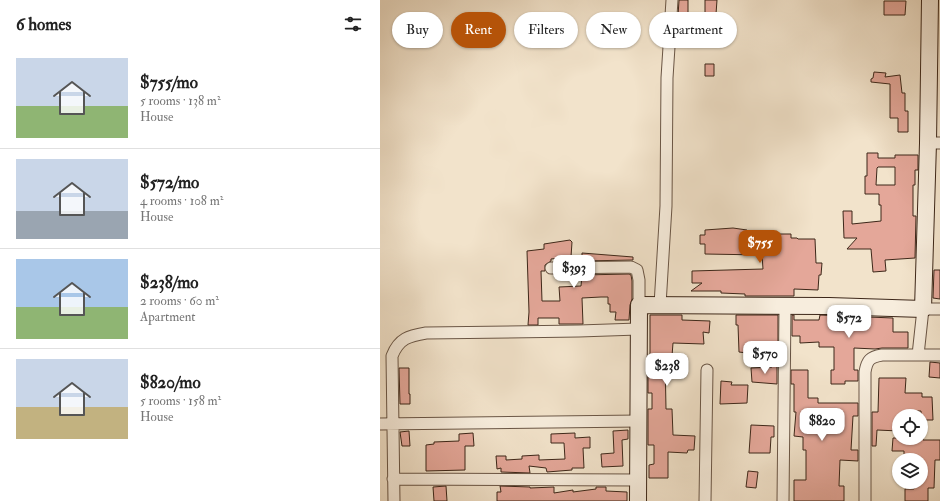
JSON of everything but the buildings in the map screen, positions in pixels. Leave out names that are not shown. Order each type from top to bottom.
[{"type":"street","points":[[660,304],[666,206],[667,78],[672,0]]},
{"type":"street","points":[[918,355],[923,309],[934,143],[930,0]]},
{"type":"street","points":[[551,268],[632,267],[637,270],[639,280],[638,501]]},
{"type":"street","points":[[639,305],[660,304],[785,307],[829,306],[923,309],[940,308]]},
{"type":"street","points":[[783,501],[785,307]]},
{"type":"street","points":[[394,501],[392,356],[400,342],[406,338],[426,333],[579,332],[638,329]]},
{"type":"street","points":[[865,501],[866,363],[873,356],[882,355],[940,355]]},
{"type":"street","points":[[705,501],[707,370]]},
{"type":"street","points":[[380,424],[639,421]]},
{"type":"street","points":[[393,479],[638,480]]}]
